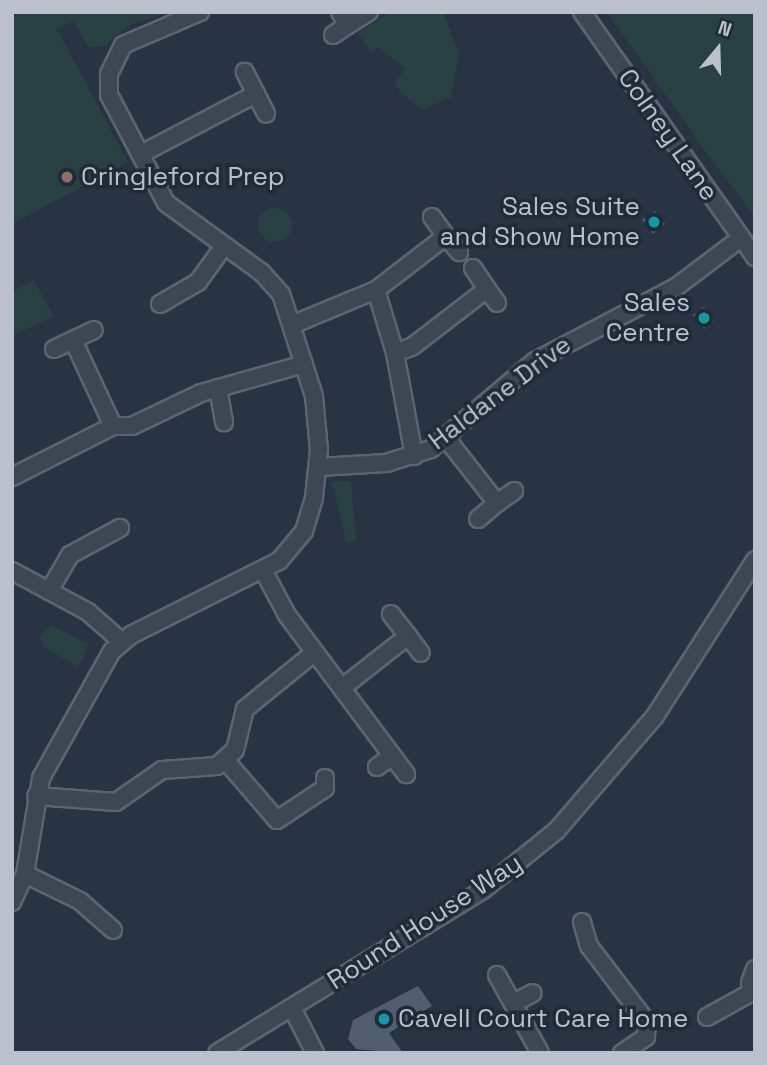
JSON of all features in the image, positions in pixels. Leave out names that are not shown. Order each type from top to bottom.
[{"type":"street","points":[[12,902],[25,874],[36,796],[93,678],[121,641],[263,570],[287,554],[304,531],[318,467],[314,396],[294,324],[281,294],[225,246],[166,203],[109,95],[112,64],[133,38],[200,12]]},
{"type":"street","points":[[333,35],[344,19],[369,12]]},
{"type":"street","name":"Colney Lane","points":[[582,12],[755,257]]},
{"type":"street","points":[[244,72],[266,114]]},
{"type":"street","points":[[141,154],[256,94]]},
{"type":"street","points":[[432,217],[459,252]]},
{"type":"street","points":[[294,324],[376,290],[446,236]]},
{"type":"street","name":"Haldane Drive","points":[[318,467],[414,456],[446,438],[535,361],[676,287],[741,238]]},
{"type":"street","points":[[160,304],[198,282],[225,246]]},
{"type":"street","points":[[473,268],[497,303]]},
{"type":"street","points":[[395,353],[413,346],[487,289]]},
{"type":"street","points":[[376,290],[395,353],[414,456]]},
{"type":"street","points":[[54,349],[94,330]]},
{"type":"street","points":[[73,340],[113,426]]},
{"type":"street","points":[[12,477],[113,426],[132,426],[218,388],[304,364]]},
{"type":"street","points":[[218,388],[224,422]]},
{"type":"street","points":[[446,438],[497,503]]},
{"type":"street","points":[[478,519],[514,491]]},
{"type":"street","points":[[49,591],[70,555],[120,528]]},
{"type":"street","name":"Round House Way","points":[[217,1053],[482,890],[557,830],[654,716],[755,560]]},
{"type":"street","points":[[263,570],[314,653],[406,774]]},
{"type":"street","points":[[12,571],[88,612],[121,641]]},
{"type":"street","points":[[391,614],[422,653]]},
{"type":"street","points":[[342,687],[408,636]]},
{"type":"street","points":[[36,796],[116,802],[162,770],[179,766],[204,770],[226,761],[235,750],[245,709],[314,653]]},
{"type":"street","points":[[377,767],[392,755]]},
{"type":"street","points":[[226,761],[277,820],[325,788],[325,778]]},
{"type":"street","points":[[25,874],[80,901],[113,930]]},
{"type":"street","points":[[582,922],[589,946],[647,1022],[646,1037],[622,1053]]},
{"type":"street","points":[[574,954],[589,946]]},
{"type":"street","points":[[707,1017],[754,993],[755,969]]},
{"type":"street","points":[[498,975],[540,1053]]},
{"type":"street","points":[[514,1003],[533,993]]},
{"type":"street","points":[[292,1008],[315,1053]]},
{"type":"green space","points":[[20,12],[170,12],[129,25],[105,46],[88,47],[74,21],[57,29],[128,162],[12,224],[12,18]]},
{"type":"green space","points":[[391,12],[443,12],[459,54],[451,97],[422,110],[394,85],[405,68],[378,47],[372,54],[358,33]]},
{"type":"green space","points":[[607,12],[755,12],[755,216],[716,166]]},
{"type":"green space","points":[[275,208],[287,213],[292,225],[287,237],[275,242],[263,237],[258,225],[263,213]]},
{"type":"green space","points":[[34,280],[53,316],[12,336],[12,292]]},
{"type":"green space","points":[[351,481],[356,541],[347,543],[332,482]]},
{"type":"green space","points":[[51,625],[88,644],[81,663],[76,666],[42,645],[40,637]]},
{"type":"building","name":"Sales Suite and Show Home","points":[[655,211],[665,224],[653,234],[642,220]]},
{"type":"building","name":"Sales Centre","points":[[704,307],[714,321],[704,329],[693,315]]},
{"type":"building","name":"Cavell Court Care Home","points":[[418,986],[432,1006],[389,1033],[403,1053],[356,1049],[348,1039],[353,1020]]},
{"type":"place","name":"Cringleford Prep","points":[[67,177]]},
{"type":"place","name":"Sales Suite and Show Home","points":[[654,222]]},
{"type":"place","name":"Sales Centre","points":[[704,318]]},
{"type":"place","name":"Cavell Court Care Home","points":[[384,1019]]}]
